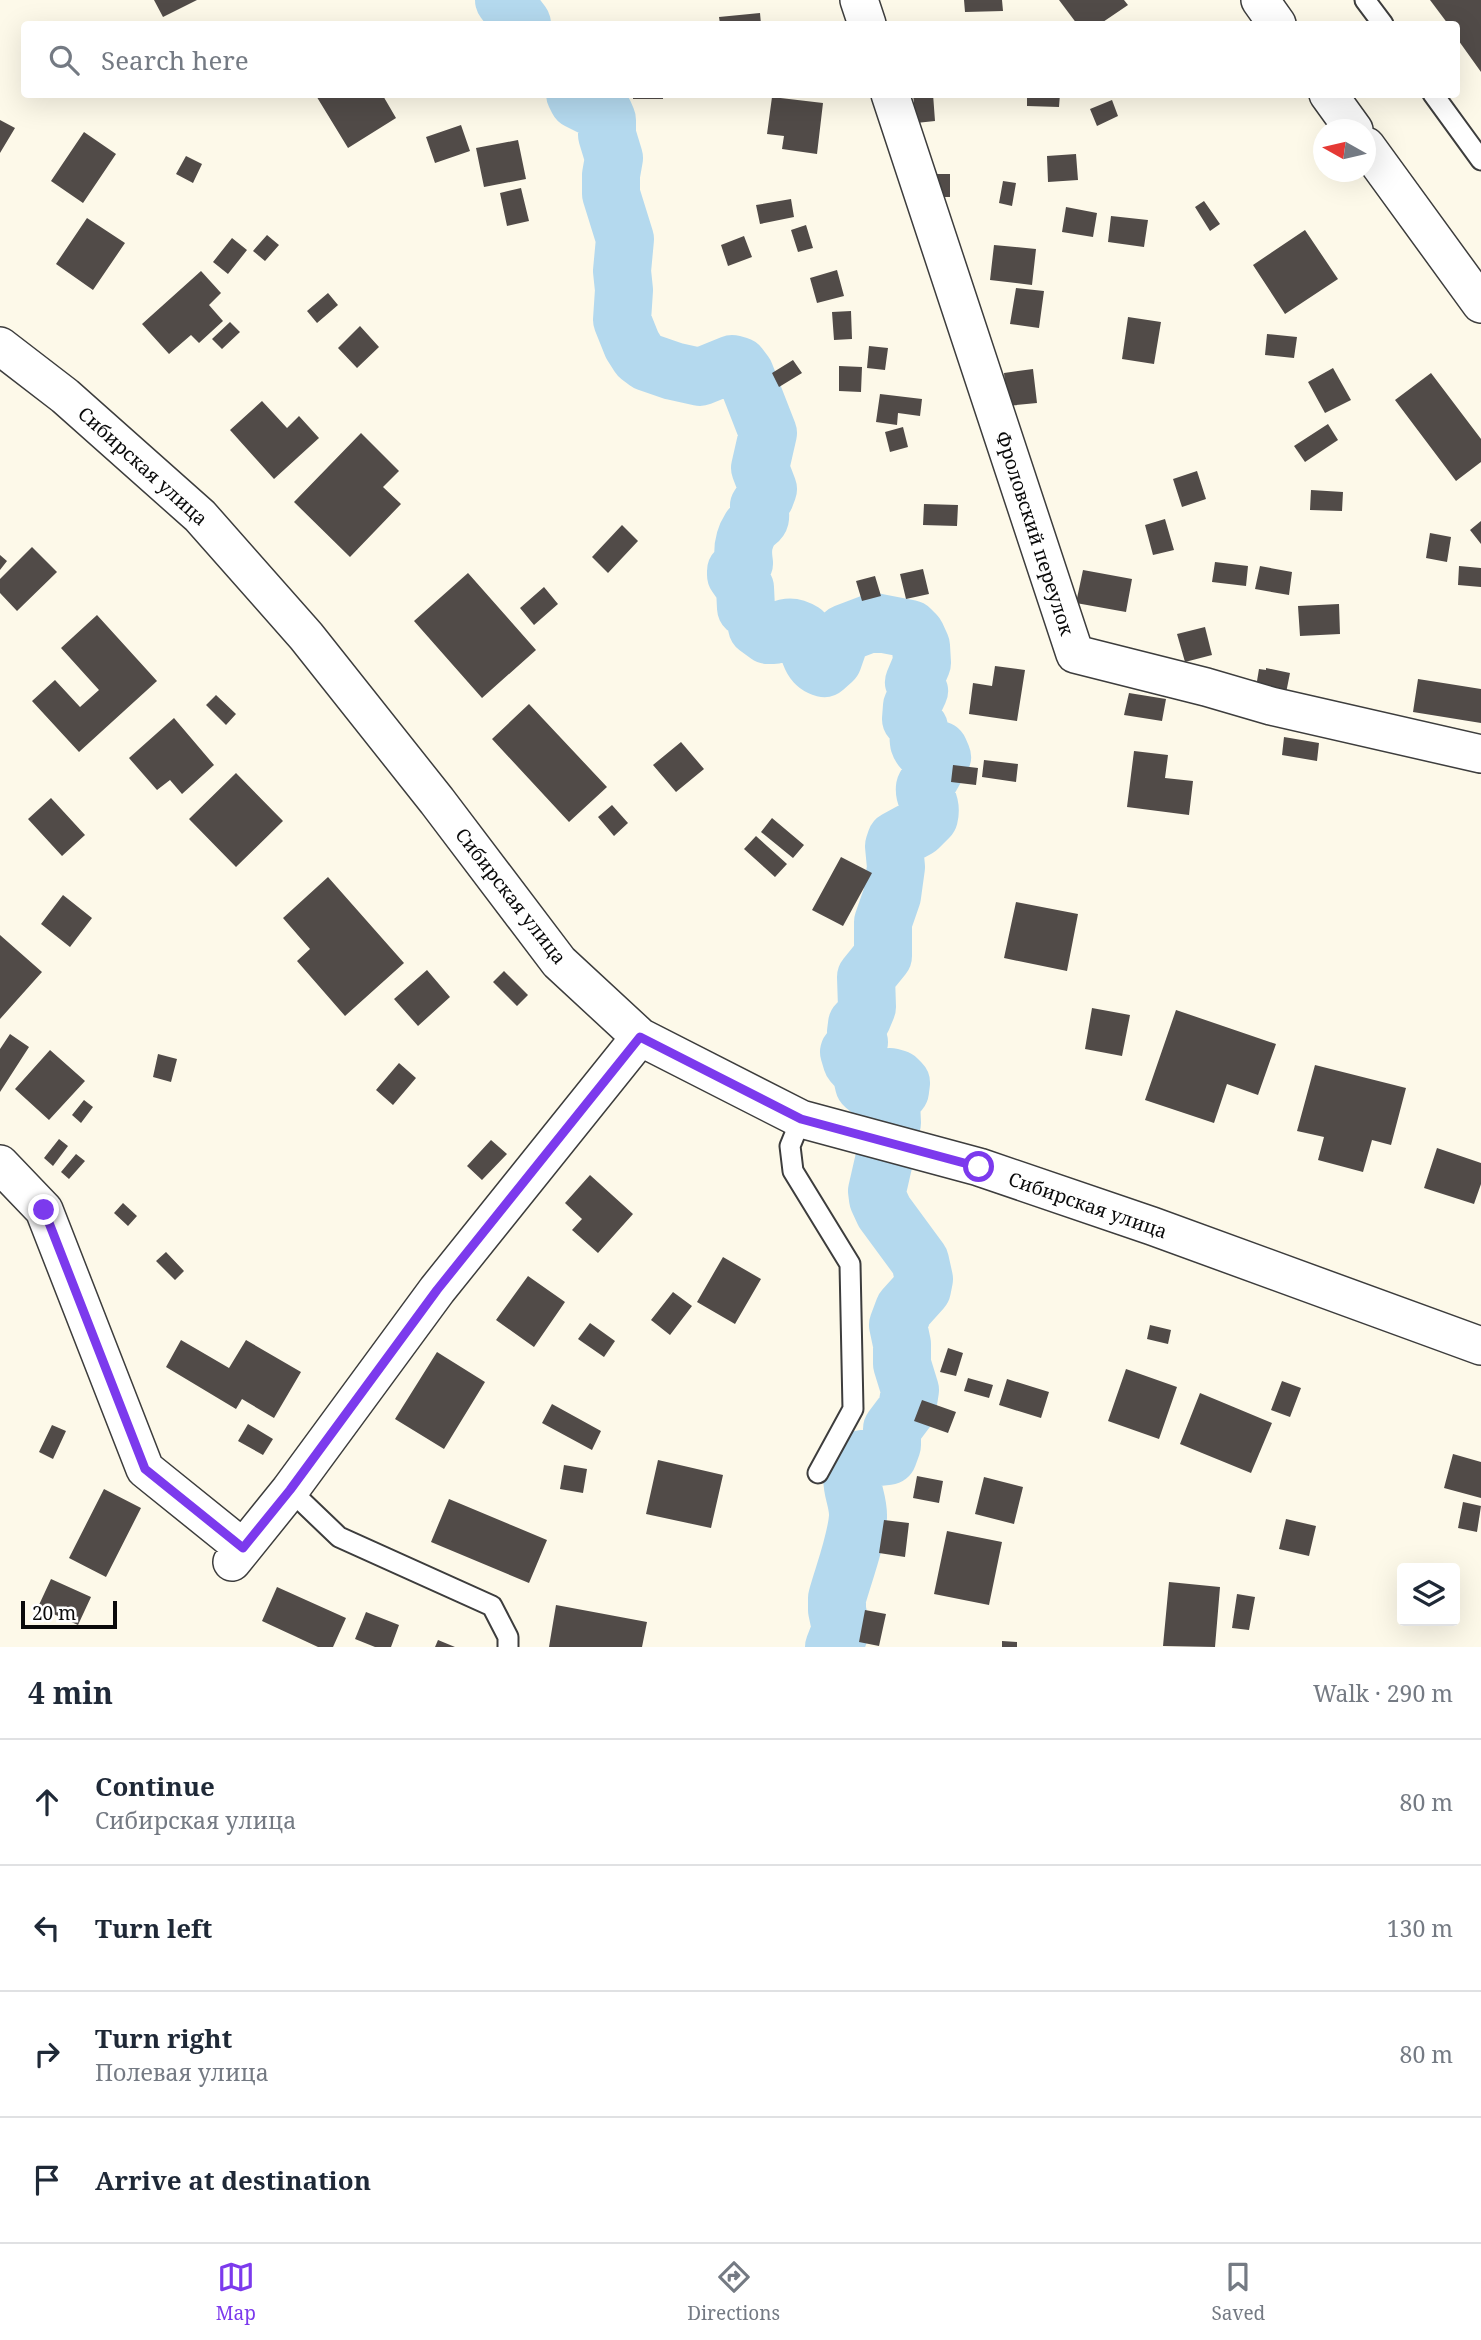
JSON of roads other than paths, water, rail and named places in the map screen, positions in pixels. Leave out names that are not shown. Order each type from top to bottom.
[{"type":"street","points":[[859,0],[866,21]]},
{"type":"street","points":[[1260,0],[1276,21]]},
{"type":"street","name":"Фроловский переулок","points":[[891,98],[1075,654],[1271,706],[1481,754]]},
{"type":"street","points":[[1331,98],[1346,119]]},
{"type":"street","points":[[1376,160],[1481,304]]},
{"type":"street","name":"Сибирская улица","points":[[0,346],[65,396],[200,516],[306,636],[437,801],[559,962],[640,1037],[801,1119],[979,1167],[1152,1226],[1481,1346]]},
{"type":"street","points":[[0,1164],[44,1210],[145,1469],[238,1555],[290,1490],[437,1290],[640,1037]]},
{"type":"lane","points":[[1365,0],[1381,21]]},
{"type":"lane","points":[[1436,98],[1481,160]]},
{"type":"lane","points":[[801,1119],[790,1146],[793,1171],[850,1264],[853,1409],[818,1473]]},
{"type":"lane","points":[[290,1490],[339,1538],[492,1606],[508,1636],[508,1647]]},
{"type":"waterway","points":[[504,0],[520,21]]},
{"type":"waterway","points":[[577,98],[604,113],[607,120],[607,135],[614,158],[611,194],[625,239],[622,320],[632,345],[647,362],[700,377],[732,364],[739,366],[745,374],[768,433],[760,468],[768,489],[759,506],[760,519],[750,529],[744,541],[744,563],[736,571],[745,588],[746,608]]},
{"type":"waterway","points":[[757,627],[768,635],[788,628],[803,632],[812,658],[824,668],[833,660],[845,633],[874,622],[910,629],[921,646],[922,663],[914,682],[919,691],[912,706],[911,719],[919,728],[920,746],[928,754],[939,750],[942,757],[925,787],[930,807],[929,817],[918,828],[896,840],[894,846],[896,867],[892,896],[883,922],[883,956],[866,977],[867,1007],[857,1024],[859,1042],[849,1052],[852,1062],[861,1072],[864,1085],[869,1089],[890,1077],[901,1083],[900,1091],[891,1102],[892,1123]]},
{"type":"waterway","points":[[834,1647],[841,1629],[837,1598],[857,1527],[858,1509],[853,1473],[862,1459],[888,1456],[892,1445],[892,1429],[907,1409],[910,1390],[902,1364],[898,1325],[904,1309],[922,1289],[924,1279],[920,1261],[884,1212],[878,1199],[877,1191],[885,1156]]}]
